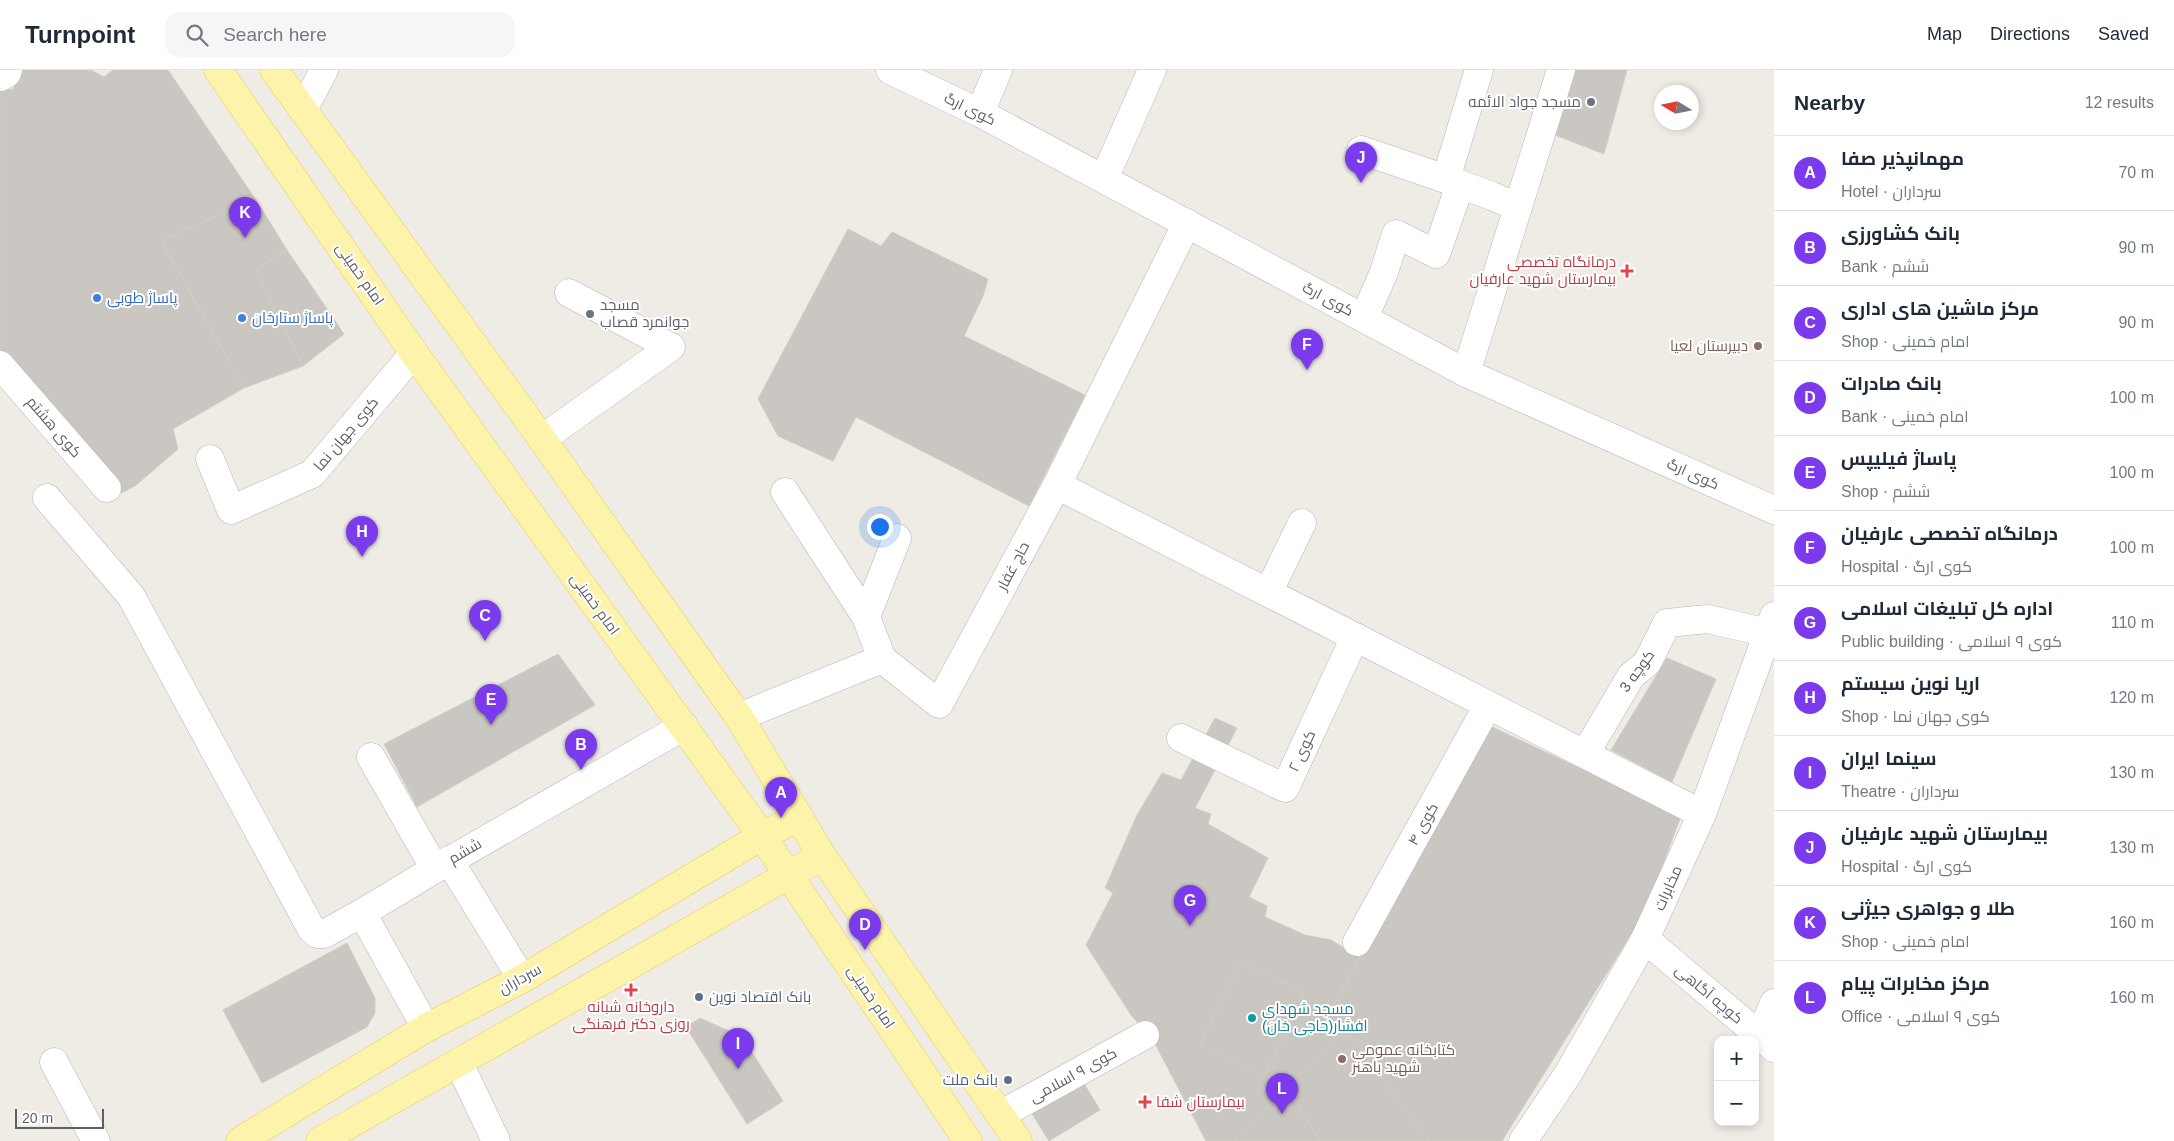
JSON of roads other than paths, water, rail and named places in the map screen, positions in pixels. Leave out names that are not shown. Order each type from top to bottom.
[{"type":"main road","name":"امام خمینی","points":[[218,70],[414,353],[762,836],[964,1140]]},
{"type":"main road","points":[[274,70],[542,439],[739,718],[822,856],[1018,1141]]},
{"type":"main road","name":"سرداران","points":[[240,1141],[426,1028],[522,979],[762,836],[799,817]]},
{"type":"main road","points":[[320,1141],[789,877],[822,856]]},
{"type":"street","points":[[0,77],[8,73],[8,70]]},
{"type":"street","points":[[303,110],[324,70]]},
{"type":"street","name":"کوی ارگ","points":[[890,70],[980,113],[1466,372],[1774,510]]},
{"type":"street","points":[[980,113],[998,70]]},
{"type":"street","points":[[1104,179],[1152,70]]},
{"type":"street","points":[[1364,318],[1384,272],[1396,234],[1436,254],[1479,70]]},
{"type":"street","points":[[1466,372],[1561,70]]},
{"type":"street","points":[[1361,150],[1492,196],[1517,207]]},
{"type":"street","name":"حاج غفار","points":[[882,658],[939,704],[1057,485],[1187,223]]},
{"type":"street","points":[[542,439],[670,347],[569,293]]},
{"type":"street","name":"کوی جهان نما","points":[[210,459],[230,510],[312,474],[414,353]]},
{"type":"street","name":"کوی هشتم","points":[[0,365],[107,488]]},
{"type":"street","points":[[1057,485],[1702,814]]},
{"type":"street","points":[[739,718],[882,658],[866,617],[785,492]]},
{"type":"street","name":"ششم","points":[[47,498],[131,596],[312,930],[317,934],[324,934],[362,913],[442,864],[684,726]]},
{"type":"street","points":[[1268,592],[1302,523]]},
{"type":"street","points":[[866,617],[897,538]]},
{"type":"street","name":"کوچه 3","points":[[1585,754],[1630,676],[1647,662],[1667,623],[1708,619],[1771,624]]},
{"type":"street","name":"مخابرات","points":[[1523,1141],[1568,1074],[1645,939],[1702,814],[1771,624]]},
{"type":"street","name":"کوی ۲","points":[[1181,738],[1285,788],[1355,637]]},
{"type":"street","name":"کوی ۴","points":[[1357,942],[1488,705]]},
{"type":"street","points":[[370,756],[522,979]]},
{"type":"street","points":[[362,913],[426,1028]]},
{"type":"street","name":"کوچه آگاهی","points":[[1645,939],[1767,1042]]},
{"type":"street","points":[[1767,1042],[1774,1003]]},
{"type":"street","name":"کوی ۹ اسلامی","points":[[1000,1115],[1145,1035]]},
{"type":"street","points":[[54,1062],[96,1141]]},
{"type":"street","points":[[458,1063],[496,1141]]},
{"type":"place","name":"مسجد جواد الائمه","points":[[1591,102]]},
{"type":"place","name":"بیمارستان شهید عارفیان","points":[[1361,183]]},
{"type":"place","name":"طلا و جواهری جیژنی","points":[[245,238]]},
{"type":"place","name":"درمانگاه تخصصی بیمارستان شهید عارفیان","points":[[1627,271]]},
{"type":"place","name":"پاساژ طوبی","points":[[97,298]]},
{"type":"place","name":"مسجد جوانمرد قصاب","points":[[590,314]]},
{"type":"place","name":"پاساژ ستارخان","points":[[242,318]]},
{"type":"place","name":"دبیرستان لعیا","points":[[1758,346]]},
{"type":"place","name":"درمانگاه تخصصی عارفیان","points":[[1307,370]]},
{"type":"place","name":"اریا نوین سیستم","points":[[362,557]]},
{"type":"place","name":"مرکز ماشین هاى ادارى","points":[[485,641]]},
{"type":"place","name":"پاساژ فیلیپس","points":[[491,725]]},
{"type":"place","name":"بانک کشاورزی","points":[[581,770]]},
{"type":"place","name":"مهمانپذیر صفا","points":[[781,818]]},
{"type":"place","name":"اداره کل تبلیغات اسلامی","points":[[1190,926]]},
{"type":"place","name":"بانک صادرات","points":[[865,950]]},
{"type":"place","name":"داروخانه شبانه روزی دکتر فرهنگی","points":[[631,990]]},
{"type":"place","name":"بانک اقتصاد نوین","points":[[699,997]]},
{"type":"place","name":"مسجد شهدای افشار(حاجی خان)","points":[[1252,1018]]},
{"type":"place","name":"کتابخانه عمومی شهید باهنر","points":[[1342,1059]]},
{"type":"place","name":"سینما ایران","points":[[738,1069]]},
{"type":"place","name":"بانک ملت","points":[[1008,1080]]},
{"type":"place","name":"بیمارستان شفا","points":[[1145,1102]]},
{"type":"place","name":"مرکز مخابرات پیام","points":[[1282,1114]]}]
